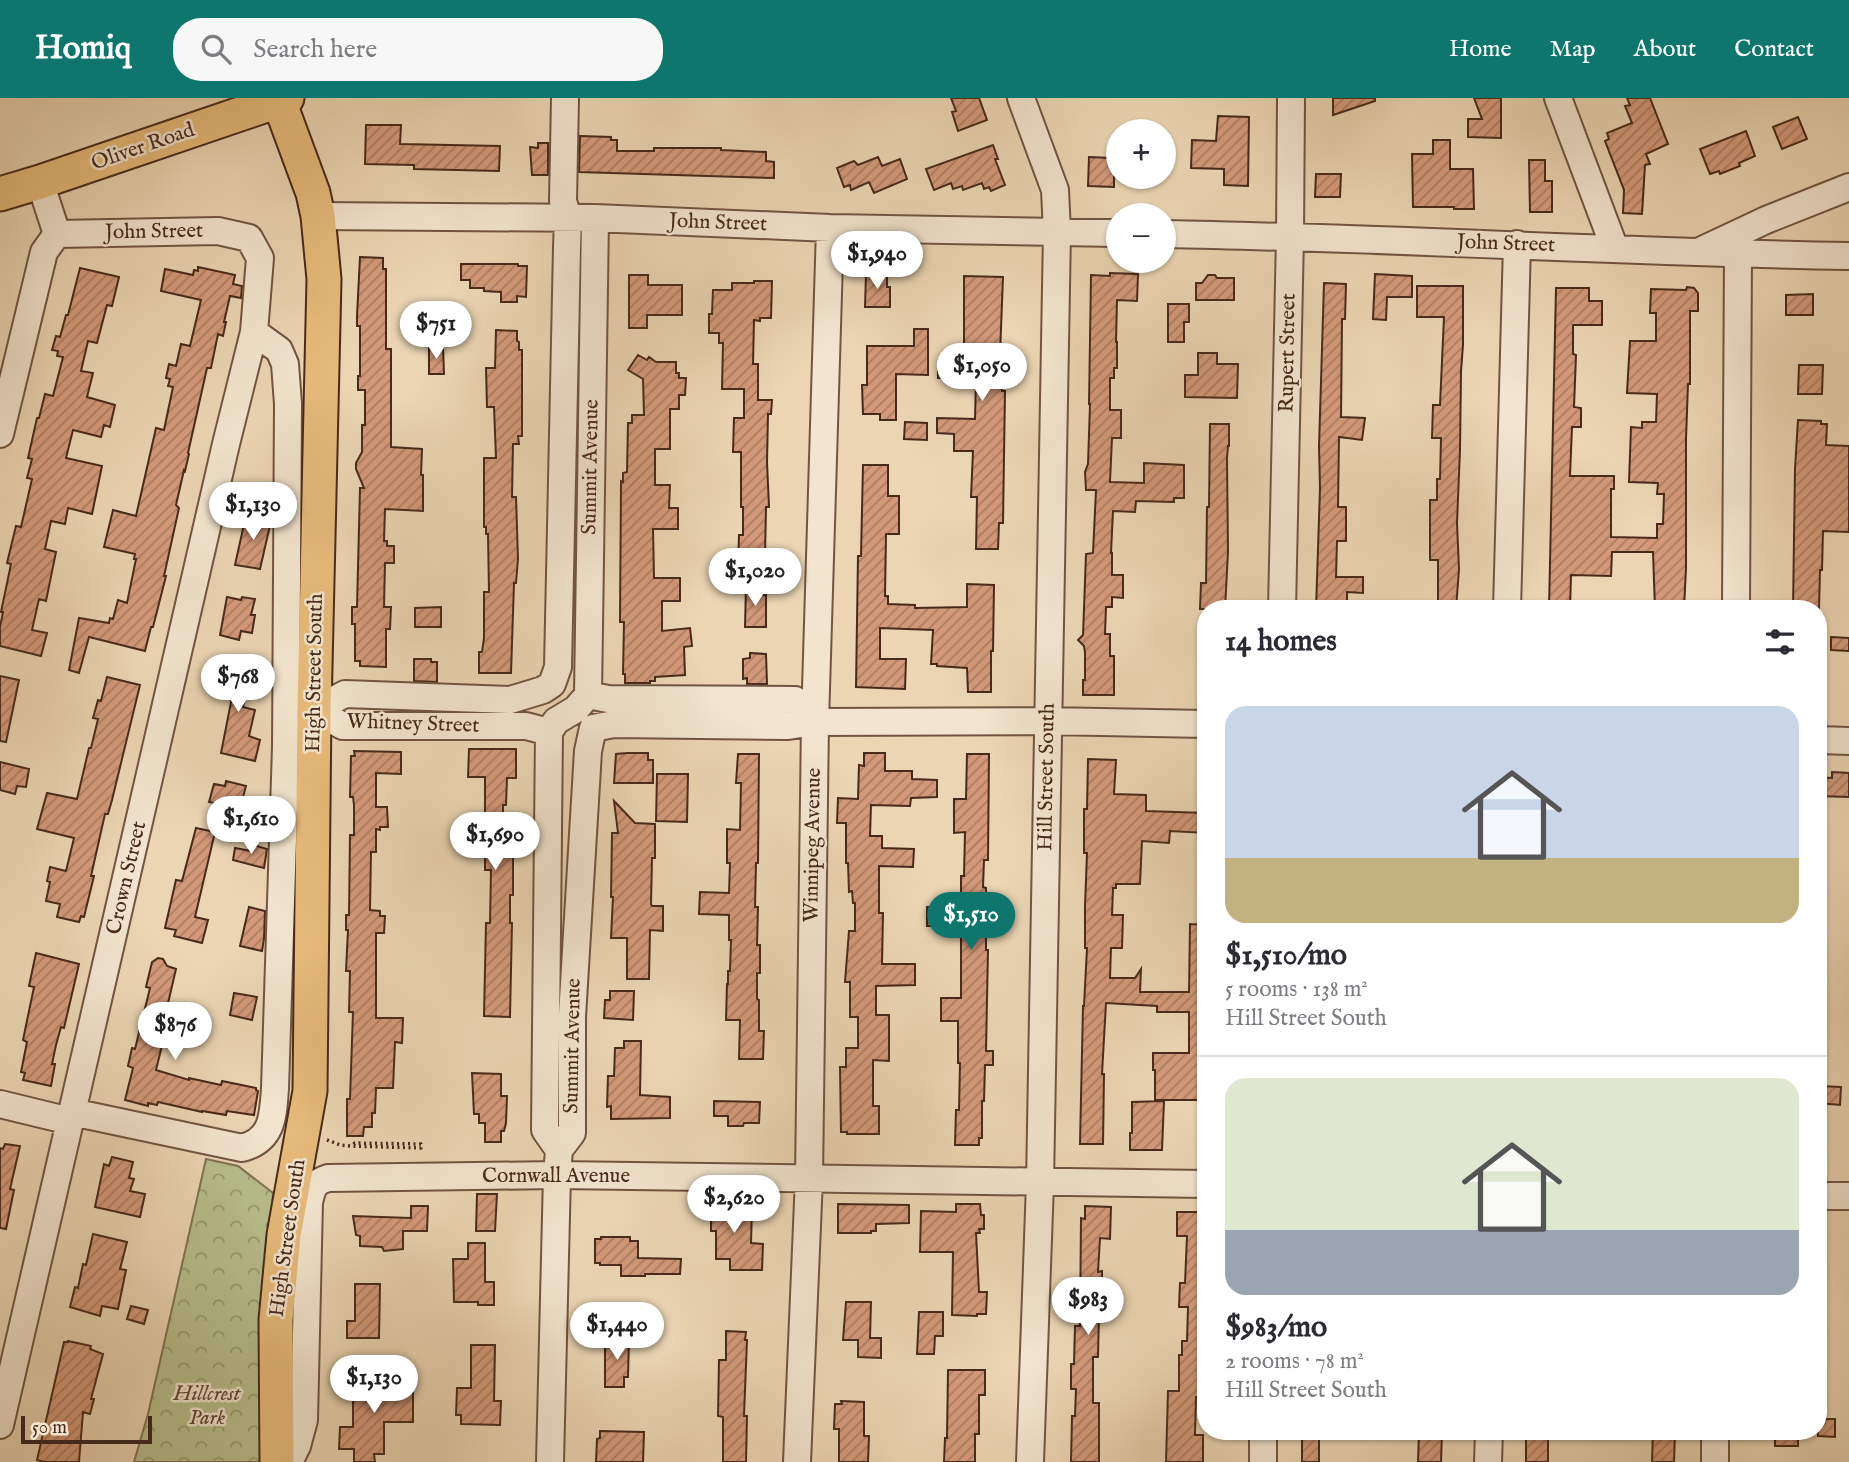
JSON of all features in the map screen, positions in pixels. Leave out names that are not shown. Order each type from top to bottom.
[{"type":"main road","name":"Oliver Road","points":[[40,182],[281,99]]},
{"type":"main road","name":"High Street South","points":[[277,1462],[278,1296],[284,1235],[310,1091],[314,710],[324,279],[313,193],[281,99]]},
{"type":"main road","points":[[0,194],[40,182]]},
{"type":"street","name":"Summit Avenue","points":[[552,684],[558,667],[568,218],[563,201],[565,98]]},
{"type":"street","name":"Hill Street South","points":[[1021,98],[1055,190],[1057,232],[1040,1183],[1030,1462]]},
{"type":"street","name":"Rupert Street","points":[[1282,600],[1291,98]]},
{"type":"street","points":[[1558,98],[1615,249]]},
{"type":"street","points":[[0,434],[44,252],[57,234],[40,182]]},
{"type":"street","points":[[1696,253],[1766,220],[1849,187]]},
{"type":"street","name":"John Street","points":[[318,216],[595,218],[830,228],[1106,233]]},
{"type":"street","name":"Summit Avenue","points":[[595,218],[598,697]]},
{"type":"street","name":"Winnipeg Avenue","points":[[797,1462],[808,1178],[815,722],[830,228]]},
{"type":"street","name":"John Street","points":[[57,234],[218,231],[249,238],[260,258],[254,332]]},
{"type":"street","name":"John Street","points":[[1176,234],[1849,256]]},
{"type":"street","points":[[1507,600],[1517,244]]},
{"type":"street","points":[[1736,600],[1738,254]]},
{"type":"street","points":[[0,1104],[242,1148],[256,1144],[270,1125],[275,1088],[286,747],[288,404],[285,364],[279,351],[254,332]]},
{"type":"street","name":"Crown Street","points":[[0,1425],[254,332]]},
{"type":"street","name":"Whitney Street","points":[[314,710],[345,694],[510,700],[543,690],[552,684]]},
{"type":"street","points":[[549,732],[556,721],[598,697],[795,700],[815,722],[1048,721],[1197,724]]},
{"type":"street","name":"Whitney Street","points":[[314,710],[343,726],[526,726],[549,732]]},
{"type":"street","name":"Summit Avenue","points":[[550,1462],[558,1162],[545,1130],[588,751],[593,728],[614,724],[788,726],[815,722]]},
{"type":"street","name":"Summit Avenue","points":[[549,732],[548,770],[559,1017]]},
{"type":"street","points":[[1827,740],[1849,741]]},
{"type":"street","name":"Cornwall Avenue","points":[[289,1462],[297,1446],[304,1420],[309,1202],[313,1188],[318,1182],[328,1178],[380,1178],[558,1162],[808,1178],[1197,1184]]},
{"type":"street","points":[[1827,1196],[1849,1196]]},
{"type":"street","points":[[1263,1440],[1263,1462]]},
{"type":"street","points":[[1488,1462],[1489,1440]]},
{"type":"street","points":[[1715,1440],[1715,1462]]},
{"type":"path","points":[[355,1143],[421,1144],[421,1147],[380,1147],[351,1146],[355,1143]]},
{"type":"green space","name":"Hillcrest Park","points":[[206,1159],[238,1166],[273,1193],[262,1349],[262,1462],[134,1462],[148,1414]]},
{"type":"building","points":[[951,98],[979,98],[987,120],[958,131],[952,112],[956,111]]},
{"type":"building","points":[[1333,98],[1375,98],[1375,101],[1333,115]]},
{"type":"building","points":[[1474,98],[1501,98],[1501,138],[1468,137],[1468,119],[1482,119]]},
{"type":"building","points":[[1627,98],[1650,98],[1668,144],[1646,154],[1650,164],[1645,165],[1642,214],[1623,213],[1624,190],[1605,141],[1609,139],[1607,133],[1632,123],[1625,106],[1630,105]]},
{"type":"building","points":[[1218,116],[1249,117],[1248,186],[1224,185],[1224,169],[1191,168],[1192,140],[1216,141]]},
{"type":"building","points":[[1798,117],[1807,139],[1782,149],[1773,127]]},
{"type":"building","points":[[366,125],[401,125],[400,144],[500,146],[499,171],[414,169],[414,165],[365,164]]},
{"type":"building","points":[[1746,131],[1755,156],[1720,174],[1719,171],[1710,174],[1700,149]]},
{"type":"building","points":[[580,136],[611,137],[611,140],[617,140],[617,151],[721,148],[766,152],[766,161],[774,162],[774,178],[579,172]]},
{"type":"building","points":[[1433,140],[1450,140],[1450,169],[1473,169],[1474,209],[1413,207],[1412,154],[1433,154]]},
{"type":"building","points":[[538,143],[548,143],[548,175],[532,175],[530,147],[538,148]]},
{"type":"building","points":[[993,145],[998,159],[995,159],[1005,185],[991,191],[989,187],[984,189],[982,183],[963,190],[962,186],[953,189],[951,183],[934,190],[926,169]]},
{"type":"building","points":[[878,157],[882,166],[900,159],[907,179],[874,193],[869,182],[851,190],[850,185],[844,187],[837,168],[854,161],[858,165]]},
{"type":"building","points":[[1089,157],[1106,158],[1106,187],[1088,186]]},
{"type":"building","points":[[1529,160],[1545,160],[1545,181],[1552,181],[1552,212],[1530,212]]},
{"type":"building","points":[[1316,174],[1341,174],[1340,197],[1315,197]]},
{"type":"building","points":[[360,257],[383,258],[383,269],[386,269],[386,349],[391,349],[391,447],[422,449],[423,511],[385,509],[384,541],[387,541],[387,546],[394,546],[394,563],[385,563],[384,607],[391,607],[390,629],[386,629],[386,667],[360,666],[360,661],[355,661],[355,624],[352,624],[352,607],[357,607],[360,488],[364,488],[356,469],[362,452],[362,425],[365,425],[365,390],[358,390],[360,326],[357,326],[357,316]]},
{"type":"building","points":[[461,264],[527,266],[526,297],[517,296],[517,302],[501,302],[501,292],[470,288],[470,280],[461,280]]},
{"type":"building","points":[[198,267],[235,275],[233,284],[242,286],[241,298],[230,296],[223,336],[218,334],[211,368],[207,368],[176,505],[179,508],[153,627],[145,651],[89,637],[79,673],[69,670],[79,618],[109,623],[110,618],[113,619],[118,600],[127,603],[135,554],[104,547],[113,510],[136,516],[156,428],[164,430],[173,387],[168,386],[170,379],[166,378],[169,364],[176,366],[181,344],[190,346],[201,300],[161,291],[165,269],[193,275],[194,270],[198,271]]},
{"type":"building","points":[[80,268],[119,277],[112,306],[107,305],[97,343],[88,341],[81,371],[93,373],[87,397],[115,405],[110,427],[104,425],[101,437],[73,430],[66,458],[102,466],[92,514],[68,508],[65,524],[51,521],[45,549],[56,552],[46,601],[39,599],[32,630],[47,633],[41,656],[0,646],[1,612],[11,564],[7,563],[16,526],[21,527],[32,479],[27,478],[32,459],[28,458],[37,418],[45,394],[53,396],[63,357],[57,356],[58,351],[52,350],[56,336],[60,337],[68,315]]},
{"type":"building","points":[[866,273],[887,273],[890,307],[865,307]]},
{"type":"building","points":[[1110,273],[1138,274],[1137,301],[1117,300],[1117,368],[1114,368],[1114,378],[1110,378],[1110,410],[1121,410],[1121,438],[1112,438],[1110,482],[1144,483],[1144,463],[1184,465],[1184,498],[1174,498],[1174,502],[1136,501],[1135,512],[1113,511],[1112,575],[1123,575],[1123,598],[1112,597],[1112,607],[1106,607],[1105,634],[1110,634],[1110,656],[1114,656],[1114,695],[1083,695],[1085,652],[1084,646],[1078,640],[1083,635],[1086,554],[1093,553],[1096,490],[1086,490],[1085,472],[1088,464],[1090,404],[1091,275],[1110,276]]},
{"type":"building","points":[[1375,274],[1412,276],[1412,297],[1387,297],[1386,320],[1373,319]]},
{"type":"building","points":[[629,275],[648,275],[648,285],[682,285],[682,315],[647,315],[647,328],[629,328]]},
{"type":"building","points":[[1208,275],[1234,278],[1234,300],[1196,300],[1196,283],[1202,283]]},
{"type":"building","points":[[964,276],[1003,277],[1000,354],[1003,354],[1002,391],[1005,391],[1003,523],[999,523],[998,549],[976,549],[977,497],[971,497],[973,451],[954,451],[954,434],[937,433],[937,418],[975,419],[976,379],[938,378],[938,364],[964,365]]},
{"type":"building","points":[[772,281],[771,318],[754,320],[753,364],[758,364],[758,400],[772,400],[771,414],[768,414],[769,507],[766,507],[765,556],[755,555],[755,569],[738,569],[739,535],[743,535],[743,507],[741,452],[733,452],[734,418],[744,418],[744,389],[722,389],[723,343],[719,343],[719,333],[709,333],[709,314],[712,314],[713,290],[732,290],[732,283]]},
{"type":"building","points":[[1324,283],[1346,284],[1345,319],[1342,319],[1341,417],[1365,418],[1362,440],[1339,437],[1338,507],[1346,507],[1346,541],[1337,541],[1336,577],[1363,577],[1363,593],[1347,592],[1347,600],[1316,600]]},
{"type":"building","points":[[1417,286],[1463,286],[1457,600],[1438,600],[1438,560],[1430,560],[1430,500],[1437,500],[1441,438],[1432,438],[1433,405],[1440,405],[1444,317],[1417,317]]},
{"type":"building","points":[[1687,287],[1694,288],[1698,293],[1698,311],[1690,311],[1684,600],[1655,600],[1653,552],[1612,552],[1611,576],[1571,575],[1570,600],[1549,600],[1556,288],[1589,288],[1589,301],[1602,301],[1602,325],[1573,325],[1573,354],[1576,355],[1574,407],[1581,408],[1581,427],[1572,427],[1570,476],[1614,476],[1614,489],[1611,489],[1611,537],[1657,538],[1657,524],[1663,524],[1664,494],[1657,494],[1658,483],[1629,482],[1631,427],[1642,428],[1642,422],[1656,422],[1657,394],[1627,393],[1630,341],[1656,341],[1656,313],[1650,313],[1651,289],[1686,290]]},
{"type":"building","points":[[1813,294],[1813,315],[1786,315],[1786,295]]},
{"type":"building","points":[[1168,304],[1189,304],[1189,322],[1184,322],[1184,342],[1168,342]]},
{"type":"building","points":[[914,329],[928,329],[928,375],[896,374],[896,420],[880,420],[880,414],[863,414],[862,385],[867,385],[867,346],[914,346]]},
{"type":"building","points":[[496,330],[517,331],[519,350],[522,350],[522,436],[518,436],[519,444],[513,444],[512,497],[516,497],[518,559],[514,583],[511,673],[479,673],[479,652],[482,652],[484,638],[484,592],[489,592],[488,534],[484,527],[484,458],[496,458],[494,407],[487,407],[486,368],[495,368]]},
{"type":"building","points":[[429,347],[443,347],[444,374],[429,374]]},
{"type":"building","points":[[1198,353],[1217,353],[1217,364],[1238,364],[1237,398],[1185,397],[1185,375],[1198,375]]},
{"type":"building","points":[[638,355],[647,360],[649,357],[656,362],[676,362],[679,378],[686,378],[685,395],[679,395],[679,409],[670,409],[670,449],[655,449],[655,485],[670,485],[669,508],[678,508],[678,529],[653,529],[654,578],[680,578],[680,601],[662,601],[662,631],[690,628],[692,646],[684,647],[685,675],[655,677],[655,681],[650,683],[625,683],[624,622],[620,622],[621,481],[623,482],[623,473],[627,472],[628,423],[632,423],[632,415],[644,415],[643,379],[628,370]]},
{"type":"building","points":[[1799,365],[1823,365],[1822,394],[1798,394]]},
{"type":"building","points":[[1798,420],[1821,421],[1821,424],[1827,424],[1826,445],[1849,446],[1849,532],[1823,531],[1819,600],[1793,600]]},
{"type":"building","points":[[905,422],[927,423],[927,440],[904,439]]},
{"type":"building","points":[[1210,424],[1229,424],[1225,600],[1200,600],[1201,583],[1206,583]]},
{"type":"building","points":[[863,465],[888,465],[888,496],[899,496],[899,534],[886,534],[885,596],[888,596],[888,604],[915,605],[915,608],[967,607],[967,584],[994,585],[991,692],[968,692],[967,668],[931,664],[933,630],[880,628],[880,659],[906,659],[905,689],[856,687],[858,556],[861,556]]},
{"type":"building","points":[[246,515],[271,521],[260,569],[235,565]]},
{"type":"building","points":[[746,586],[762,587],[762,595],[766,595],[766,627],[745,627]]},
{"type":"building","points":[[227,597],[255,599],[251,615],[255,615],[252,633],[241,631],[239,640],[220,635]]},
{"type":"building","points":[[441,607],[441,627],[415,627],[415,608]]},
{"type":"building","points":[[1831,637],[1849,638],[1849,651],[1831,650]]},
{"type":"building","points":[[750,653],[766,654],[767,684],[747,684],[747,678],[743,679],[743,659],[750,658]]},
{"type":"building","points":[[414,659],[431,659],[431,662],[437,662],[437,682],[414,681]]},
{"type":"building","points":[[239,664],[252,667],[243,707],[255,710],[249,736],[260,740],[255,761],[221,753],[233,692],[218,689],[223,665],[238,668]]},
{"type":"building","points":[[0,676],[19,680],[6,742],[0,741]]},
{"type":"building","points":[[107,677],[140,685],[112,800],[108,814],[105,814],[84,917],[81,916],[79,922],[57,917],[60,904],[46,901],[50,867],[66,871],[74,838],[37,829],[47,793],[77,799],[98,719],[93,718]]},
{"type":"building","points":[[469,749],[516,749],[516,778],[507,778],[506,805],[503,805],[503,838],[513,838],[510,1017],[484,1016],[486,923],[490,923],[491,870],[485,870],[485,857],[470,856],[470,844],[466,844],[466,822],[485,823],[485,777],[468,777]]},
{"type":"building","points":[[354,751],[401,752],[401,774],[376,773],[376,807],[387,807],[388,827],[376,829],[376,852],[371,852],[370,910],[380,911],[380,916],[385,916],[384,933],[376,933],[376,1018],[403,1018],[402,1043],[395,1042],[393,1088],[376,1088],[372,1127],[364,1127],[363,1136],[347,1136],[353,1012],[349,1012],[350,971],[346,971],[346,915],[349,915],[350,835],[354,835],[354,805],[353,797],[350,797],[351,756],[355,756]]},
{"type":"building","points":[[648,753],[648,760],[653,760],[653,783],[614,783],[616,754]]},
{"type":"building","points":[[864,753],[885,753],[885,771],[912,771],[912,779],[937,780],[937,797],[911,798],[910,806],[871,805],[870,836],[882,836],[882,848],[914,849],[913,867],[879,866],[879,913],[883,913],[882,964],[915,964],[915,985],[876,986],[876,1015],[889,1015],[889,1061],[873,1060],[873,1106],[879,1106],[879,1134],[847,1134],[841,1132],[840,1067],[846,1067],[846,1048],[858,1048],[858,1017],[850,1017],[850,982],[845,982],[849,931],[855,931],[855,903],[852,891],[849,892],[846,823],[837,823],[838,798],[858,799],[859,765],[864,766]]},
{"type":"building","points":[[738,754],[759,754],[755,907],[758,907],[757,945],[760,945],[757,999],[759,1031],[764,1031],[763,1059],[739,1059],[740,1020],[726,1020],[731,940],[729,915],[699,914],[700,892],[729,893],[727,829],[740,830],[741,783],[736,783]]},
{"type":"building","points":[[967,754],[989,754],[988,860],[984,860],[983,887],[986,888],[988,950],[986,1051],[993,1051],[993,1065],[985,1065],[982,1138],[979,1138],[979,1145],[955,1145],[956,1110],[959,1110],[958,1021],[941,1021],[941,998],[961,998],[961,926],[927,926],[927,907],[956,908],[957,894],[961,894],[965,832],[954,833],[954,799],[966,799]]},
{"type":"building","points":[[1088,759],[1116,760],[1114,794],[1146,795],[1146,811],[1197,813],[1197,832],[1170,831],[1169,843],[1142,841],[1140,884],[1116,884],[1116,888],[1113,888],[1112,915],[1123,915],[1122,948],[1111,948],[1110,978],[1135,978],[1141,969],[1140,992],[1189,992],[1190,924],[1197,924],[1197,1100],[1155,1100],[1153,1053],[1189,1053],[1189,1012],[1157,1012],[1157,1006],[1106,1003],[1102,1074],[1103,1144],[1080,1144],[1087,948],[1084,809],[1087,809]]},
{"type":"building","points":[[0,762],[29,769],[26,787],[17,786],[15,794],[0,790]]},
{"type":"building","points":[[1832,772],[1849,773],[1849,797],[1827,796],[1827,778],[1832,778]]},
{"type":"building","points":[[657,774],[688,774],[687,822],[656,821]]},
{"type":"building","points":[[226,781],[246,786],[240,808],[209,802],[214,784],[225,786]]},
{"type":"building","points":[[614,801],[635,823],[655,824],[651,904],[663,906],[663,931],[650,930],[649,979],[627,979],[627,938],[611,938],[612,833],[618,833]]},
{"type":"building","points":[[196,828],[215,832],[195,917],[208,920],[202,943],[174,936],[176,930],[165,928],[176,880],[182,881]]},
{"type":"building","points":[[253,845],[267,849],[264,868],[233,860],[235,848],[251,851]]},
{"type":"building","points":[[249,907],[265,911],[262,951],[240,946]]},
{"type":"building","points":[[36,953],[79,964],[64,1028],[61,1027],[56,1045],[51,1086],[23,1080],[25,1073],[21,1072],[27,1042],[23,1040],[34,987],[29,986]]},
{"type":"building","points":[[158,958],[163,959],[167,966],[176,969],[166,1012],[170,1013],[156,1070],[189,1080],[221,1085],[222,1081],[256,1088],[258,1091],[254,1115],[227,1111],[226,1115],[202,1112],[158,1102],[157,1105],[148,1103],[148,1106],[125,1100],[133,1068],[128,1066],[132,1048],[135,1049],[150,988],[146,987],[152,962]]},
{"type":"building","points":[[610,991],[634,991],[633,1020],[604,1018],[605,1000],[610,1000]]},
{"type":"building","points":[[234,993],[257,997],[252,1020],[230,1015]]},
{"type":"building","points":[[624,1041],[641,1041],[640,1095],[670,1097],[670,1118],[611,1119],[611,1106],[607,1107],[608,1076],[614,1076],[615,1048],[624,1048]]},
{"type":"building","points":[[472,1073],[501,1074],[501,1096],[507,1096],[506,1123],[504,1131],[501,1131],[501,1142],[485,1142],[485,1123],[479,1123],[479,1114],[474,1114]]},
{"type":"building","points":[[1827,1086],[1841,1087],[1840,1105],[1827,1104]]},
{"type":"building","points":[[714,1101],[760,1102],[759,1123],[728,1126],[728,1116],[714,1116]]},
{"type":"building","points":[[1164,1101],[1162,1150],[1130,1150],[1132,1102]]},
{"type":"building","points":[[5,1144],[20,1146],[10,1189],[14,1190],[6,1229],[0,1228],[0,1148],[3,1149]]},
{"type":"building","points":[[112,1157],[133,1162],[129,1178],[134,1179],[130,1191],[145,1194],[140,1217],[95,1207],[104,1164],[109,1166]]},
{"type":"building","points":[[477,1194],[497,1194],[495,1231],[476,1231]]},
{"type":"building","points":[[706,1199],[735,1199],[735,1207],[752,1207],[751,1243],[763,1244],[762,1270],[730,1270],[730,1259],[716,1259],[716,1231],[711,1231],[711,1215],[706,1215]]},
{"type":"building","points":[[838,1204],[909,1205],[909,1223],[876,1224],[876,1231],[871,1233],[838,1233]]},
{"type":"building","points":[[956,1204],[980,1204],[981,1215],[984,1215],[984,1229],[979,1229],[980,1233],[976,1233],[979,1292],[987,1292],[986,1314],[952,1315],[953,1252],[920,1252],[921,1211],[956,1212]]},
{"type":"building","points":[[411,1206],[428,1206],[427,1231],[403,1231],[403,1249],[384,1251],[382,1247],[360,1246],[360,1236],[356,1235],[353,1216],[411,1218]]},
{"type":"building","points":[[1085,1206],[1111,1207],[1110,1239],[1100,1238],[1098,1272],[1102,1271],[1102,1313],[1099,1313],[1098,1357],[1093,1357],[1093,1403],[1099,1403],[1099,1462],[1071,1462],[1072,1416],[1075,1416],[1076,1389],[1071,1389],[1071,1364],[1074,1364],[1075,1326],[1080,1326],[1081,1218],[1085,1219]]},
{"type":"building","points":[[1177,1212],[1197,1212],[1195,1435],[1197,1440],[1203,1440],[1203,1462],[1166,1462],[1168,1391],[1179,1391],[1179,1355],[1182,1355],[1182,1341],[1187,1341],[1188,1307],[1179,1307],[1180,1283],[1185,1283],[1187,1236],[1177,1236]]},
{"type":"building","points":[[93,1234],[127,1242],[120,1269],[126,1270],[118,1309],[102,1306],[100,1316],[70,1307],[75,1287],[78,1288],[83,1264],[86,1265]]},
{"type":"building","points":[[630,1237],[630,1241],[638,1241],[638,1258],[681,1259],[680,1274],[621,1276],[621,1265],[595,1263],[595,1239]]},
{"type":"building","points":[[468,1243],[485,1243],[485,1282],[494,1282],[494,1305],[454,1302],[453,1259],[468,1259]]},
{"type":"building","points":[[355,1284],[380,1284],[379,1338],[347,1338],[347,1321],[355,1321]]},
{"type":"building","points":[[846,1302],[871,1302],[870,1338],[881,1338],[881,1358],[858,1357],[858,1340],[843,1340]]},
{"type":"building","points":[[131,1306],[148,1310],[144,1324],[127,1319]]},
{"type":"building","points":[[919,1312],[943,1312],[943,1336],[935,1336],[934,1354],[917,1354]]},
{"type":"building","points":[[726,1331],[746,1332],[746,1462],[723,1462],[723,1417],[718,1416],[719,1360],[726,1360]]},
{"type":"building","points":[[609,1338],[629,1338],[628,1377],[624,1377],[624,1387],[605,1387],[605,1347],[609,1347]]},
{"type":"building","points":[[64,1342],[91,1346],[90,1349],[103,1354],[91,1399],[94,1399],[90,1414],[83,1412],[79,1462],[45,1462],[37,1460]]},
{"type":"building","points":[[471,1345],[495,1345],[494,1401],[501,1401],[500,1425],[461,1424],[461,1415],[456,1415],[457,1388],[471,1388]]},
{"type":"building","points":[[356,1369],[379,1369],[379,1387],[413,1386],[413,1422],[384,1422],[384,1454],[374,1454],[375,1462],[354,1462],[354,1449],[339,1449],[340,1427],[353,1427],[353,1384],[356,1384]]},
{"type":"building","points":[[948,1370],[985,1370],[985,1395],[979,1395],[979,1434],[975,1434],[975,1462],[944,1462]]},
{"type":"building","points":[[841,1401],[864,1402],[864,1436],[869,1436],[868,1462],[839,1462],[839,1429],[834,1429],[835,1404],[842,1404]]},
{"type":"building","points":[[1827,1419],[1835,1419],[1835,1437],[1827,1437]]},
{"type":"building","points":[[600,1431],[644,1432],[643,1462],[596,1462]]},
{"type":"building","points":[[1302,1440],[1319,1440],[1319,1462],[1302,1462]]},
{"type":"building","points":[[1419,1440],[1442,1440],[1441,1462],[1418,1462]]},
{"type":"building","points":[[1526,1440],[1548,1440],[1548,1462],[1526,1462]]},
{"type":"building","points":[[1653,1440],[1675,1440],[1674,1462],[1652,1462]]},
{"type":"building","points":[[1775,1440],[1798,1440],[1798,1446],[1775,1446]]}]
